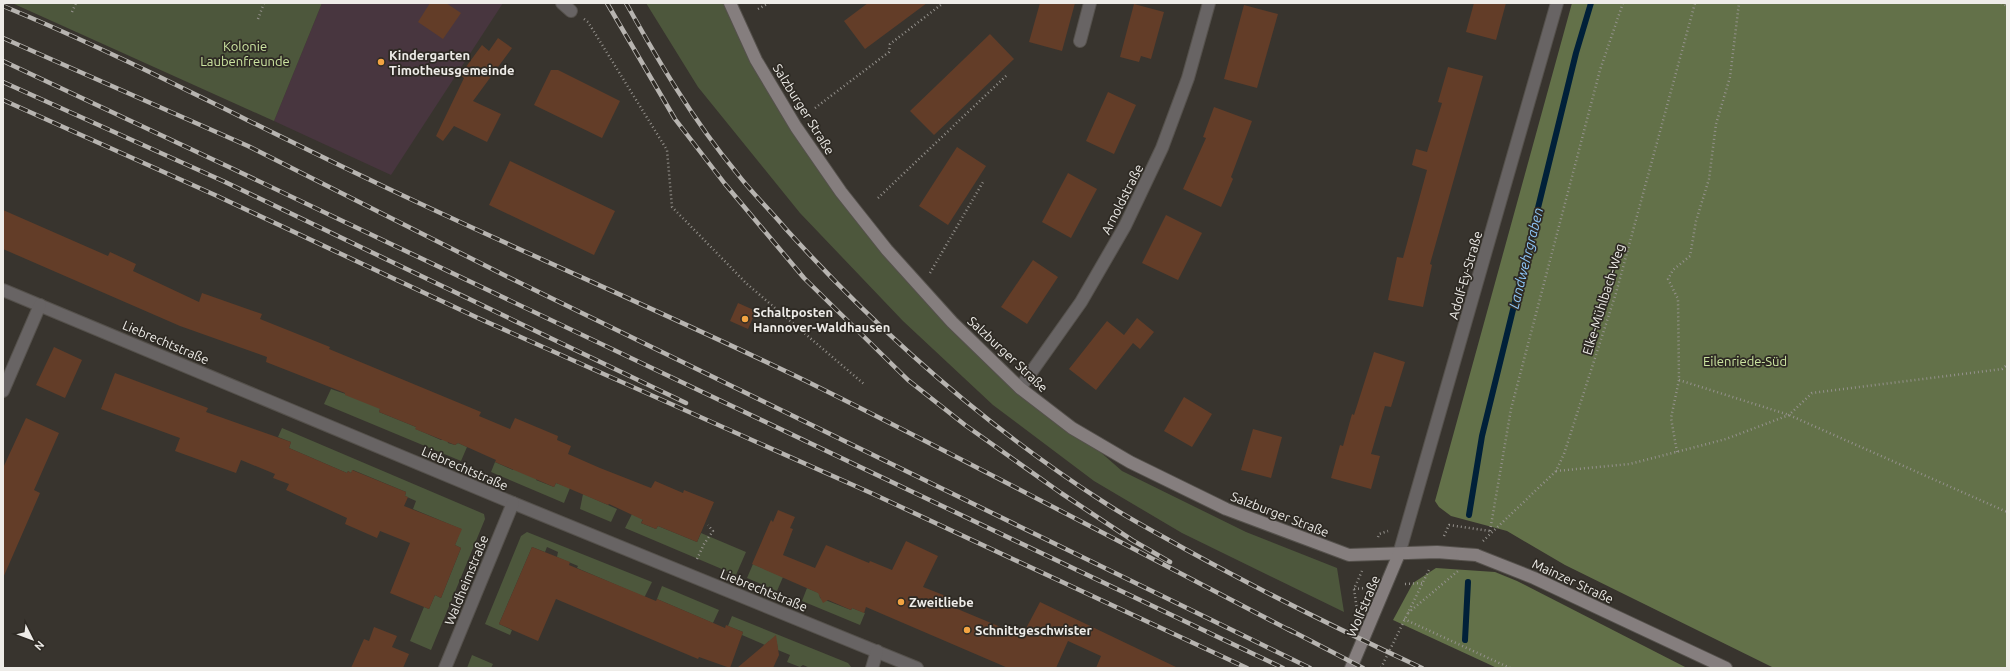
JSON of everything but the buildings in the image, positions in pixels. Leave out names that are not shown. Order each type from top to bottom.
[{"type":"street","name":"Salzburger Straße","points":[[730,3],[756,60],[796,127],[841,192],[887,250],[952,322],[1020,388],[1072,428],[1124,458],[1226,510],[1349,555],[1399,554]]},
{"type":"street","points":[[1080,41],[1090,3]]},
{"type":"street","name":"Arnoldstraße","points":[[1020,388],[1081,302],[1125,226],[1162,148],[1188,78],[1210,3]]},
{"type":"street","name":"Adolf-Ey-Straße","points":[[1399,554],[1557,3]]},
{"type":"street","name":"Liebrechtstraße","points":[[3,290],[513,503],[917,668]]},
{"type":"street","points":[[3,391],[40,305]]},
{"type":"street","name":"Waldheimstraße","points":[[445,668],[513,503]]},
{"type":"street","name":"Mainzer Straße","points":[[1399,554],[1437,552],[1470,554],[1534,578],[1726,668]]},
{"type":"street","name":"Wolfstraße","points":[[1351,668],[1399,554]]},
{"type":"street","points":[[872,668],[877,651]]},
{"type":"path","points":[[72,12],[76,3]]},
{"type":"path","points":[[258,19],[264,3]]},
{"type":"path","points":[[758,9],[769,3]]},
{"type":"path","points":[[1449,525],[1490,532],[1511,409],[1600,70],[1623,3]]},
{"type":"path","name":"Elke-Mühlbach-Weg","points":[[1408,613],[1454,575],[1470,554],[1490,532],[1556,471],[1564,454],[1616,293],[1695,3]]},
{"type":"path","points":[[1677,452],[1671,418],[1679,380],[1678,299],[1668,279],[1673,270],[1690,256],[1696,221],[1709,179],[1716,124],[1730,77],[1739,3]]},
{"type":"path","points":[[2001,3],[2007,6]]},
{"type":"path","points":[[815,108],[889,52],[890,44],[942,4]]},
{"type":"path","points":[[566,7],[588,22],[667,150],[672,206],[747,284],[865,386]]},
{"type":"path","points":[[878,198],[1008,74]]},
{"type":"path","points":[[929,273],[983,182]]},
{"type":"path","points":[[1556,471],[1630,464],[1726,439],[1789,415],[1812,393],[2002,369],[2007,365]]},
{"type":"path","points":[[1679,380],[1789,415],[2007,512]]},
{"type":"path","points":[[690,576],[704,544],[714,531],[708,525]]},
{"type":"path","points":[[1381,668],[1437,552]]},
{"type":"path","points":[[1404,619],[1510,668]]},
{"type":"shaded area","name":"Kindergarten Timotheusgemeinde","points":[[322,3],[503,3],[391,175],[274,121]]},
{"type":"green space","name":"Kolonie Laubenfreunde","points":[[12,3],[322,3],[274,121]]},
{"type":"green space","points":[[646,3],[730,3],[796,127],[952,322],[1122,471],[1246,532],[1337,568],[1344,612],[1182,533],[1094,481],[993,405],[903,321],[800,213],[698,87]]},
{"type":"green space","name":"Eilenriede-Süd","points":[[1572,3],[2007,3],[2007,668],[1774,668],[1565,565],[1507,531],[1451,516],[1439,507],[1435,501]]},
{"type":"green space","points":[[331,389],[381,406],[379,412],[416,427],[416,429],[441,440],[447,439],[448,443],[455,445],[458,443],[467,447],[461,461],[324,404]]},
{"type":"green space","points":[[282,428],[484,514],[485,519],[431,650],[410,641],[424,607],[429,609],[435,595],[441,598],[461,548],[455,545],[461,529],[413,509],[416,501],[405,496],[406,492],[353,470],[351,473],[348,471],[347,473],[289,448],[291,442],[278,437]]},
{"type":"green space","points":[[495,462],[513,470],[516,465],[538,475],[536,480],[554,487],[556,483],[570,488],[564,503],[491,472]]},
{"type":"green space","points":[[583,494],[617,509],[611,522],[580,509]]},
{"type":"green space","points":[[632,514],[643,519],[641,523],[656,529],[658,526],[697,542],[701,533],[746,552],[736,575],[625,528]]},
{"type":"green space","points":[[527,532],[652,582],[640,606],[640,595],[577,568],[578,566],[557,557],[558,552],[547,547],[545,552],[532,547],[499,624],[512,630],[510,635],[485,624],[521,536]]},
{"type":"green space","points":[[753,564],[783,577],[777,591],[747,578]]},
{"type":"green space","points":[[1436,568],[1495,572],[1517,581],[1687,668],[1497,668],[1393,620],[1413,583]]},
{"type":"green space","points":[[662,586],[719,610],[713,623],[657,599]]},
{"type":"green space","points":[[807,588],[819,593],[820,598],[851,610],[852,608],[865,613],[860,625],[802,601]]},
{"type":"green space","points":[[732,616],[848,663],[852,668],[810,668],[803,665],[800,667],[787,662],[790,655],[778,650],[777,644],[769,641],[765,645],[742,635],[743,632],[728,626]]},
{"type":"green space","points":[[472,655],[493,664],[491,668],[467,668]]},
{"type":"waterway","name":"Landwehrgraben","points":[[1469,515],[1482,436],[1576,53],[1591,3]]},
{"type":"waterway","name":"Landwehrgraben","points":[[1465,640],[1468,582]]},
{"type":"railway","points":[[607,3],[675,119],[725,184],[804,278],[908,380],[965,425],[1061,493],[1132,540],[1170,562]]},
{"type":"railway","points":[[626,3],[664,69],[691,111],[705,132],[748,187],[858,304],[934,375],[975,409],[1058,472],[1133,520],[1273,596],[1422,668]]},
{"type":"railway","points":[[3,6],[148,71],[339,165],[806,381],[1293,632]]},
{"type":"railway","points":[[3,38],[248,146],[504,275],[1310,668]]},
{"type":"railway","points":[[3,61],[1283,668]]},
{"type":"railway","points":[[3,82],[223,181],[686,403]]},
{"type":"railway","points":[[3,100],[215,195],[478,318],[871,493],[1247,668]]},
{"type":"railway","points":[[1288,629],[1363,668]]},
{"type":"place","name":"Kindergarten Timotheusgemeinde","points":[[381,62]]},
{"type":"place","name":"Schaltposten Hannover-Waldhausen","points":[[745,319]]},
{"type":"place","name":"Zweitliebe","points":[[901,602]]},
{"type":"place","name":"Schnittgeschwister","points":[[967,630]]}]
